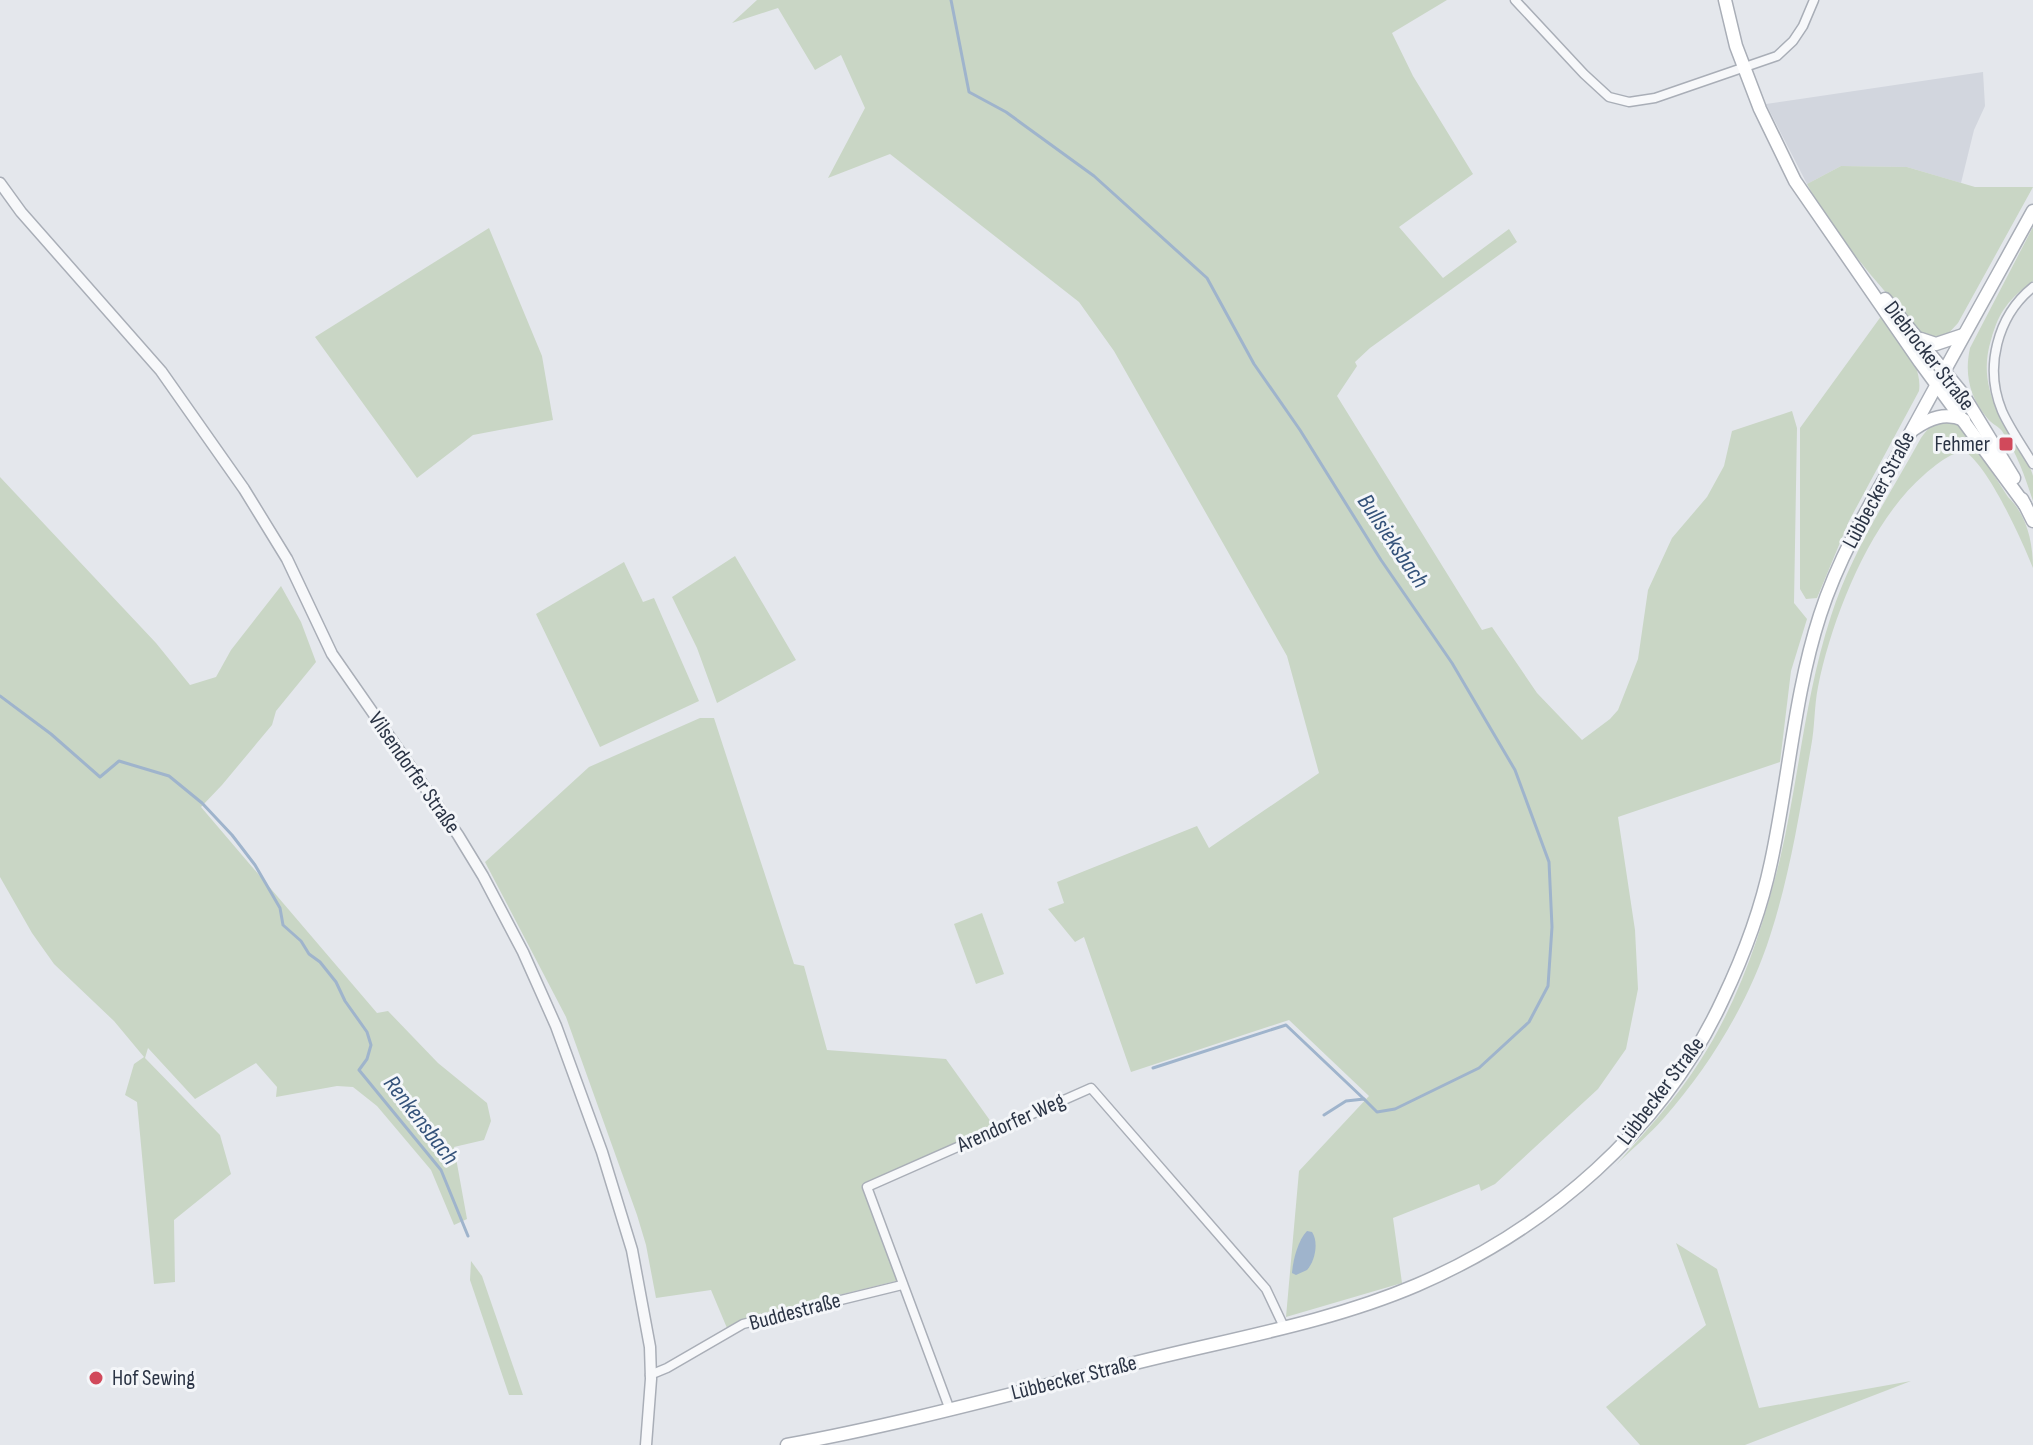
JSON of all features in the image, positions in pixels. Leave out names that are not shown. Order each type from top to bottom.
[{"type":"main road","name":"Diebrocker Straße","points":[[1725,0],[1744,67],[1769,131],[1795,181],[2025,505]]},
{"type":"main road","name":"Lübbecker Straße","points":[[787,1445],[950,1410],[1284,1327],[1414,1286],[1475,1258],[1537,1219],[1609,1159],[1653,1109],[1696,1050],[1722,1003],[1750,938],[1771,864],[1802,675],[1821,610],[1862,519],[2033,211]]},
{"type":"main road","name":"Diebrocker Straße","points":[[1847,256],[1944,370],[1999,451],[2033,521]]},
{"type":"main road","points":[[1920,339],[1936,344],[1963,335]]},
{"type":"main road","name":"Diebrocker Straße","points":[[1911,430],[1948,415],[1965,421]]},
{"type":"street","points":[[1515,0],[1609,97],[1629,102],[1642,101],[1777,56],[1803,26],[1814,0]]},
{"type":"street","name":"Vilsendorfer Straße","points":[[0,183],[21,212],[161,371],[209,438],[287,559],[332,654],[483,876],[547,1002],[607,1166],[632,1250],[646,1317],[650,1375],[646,1445]]},
{"type":"street","name":"Diebrocker Straße","points":[[2033,287],[2022,296],[1997,340],[1994,373],[2002,410],[2033,464]]},
{"type":"street","name":"Arendorfer Weg","points":[[950,1410],[867,1187],[1091,1088],[1266,1289],[1284,1327]]},
{"type":"street","name":"Buddestraße","points":[[650,1375],[752,1321],[902,1285]]},
{"type":"shaded area","points":[[1983,72],[1985,106],[1974,130],[1961,183],[1907,167],[1841,166],[1807,184],[1766,104]]},
{"type":"green space","points":[[757,0],[1447,0],[1392,33],[1413,76],[1473,174],[1399,227],[1443,278],[1509,229],[1517,242],[1370,348],[1355,362],[1357,366],[1337,396],[1482,630],[1492,627],[1537,693],[1582,740],[1618,710],[1638,659],[1648,590],[1672,538],[1707,497],[1724,466],[1732,431],[1792,411],[1797,428],[1794,603],[1807,619],[1791,671],[1780,762],[1618,817],[1635,930],[1638,989],[1626,1049],[1598,1089],[1495,1184],[1481,1191],[1479,1184],[1393,1218],[1402,1283],[1286,1317],[1299,1171],[1369,1096],[1289,1020],[1131,1072],[1084,937],[1075,942],[1048,909],[1064,903],[1057,882],[1197,826],[1209,848],[1319,773],[1287,656],[1114,351],[1079,302],[890,154],[828,178],[865,108],[841,55],[815,70],[778,8],[732,23]]},
{"type":"green space","points":[[1841,166],[1907,167],[1975,187],[2033,187],[1958,323],[1946,336],[1926,336],[1911,323],[1844,242],[1825,214],[1807,184]]},
{"type":"green space","points":[[2033,227],[2033,281],[2001,313],[1991,340],[1987,370],[1997,410],[2032,473],[2033,501],[2007,439],[1977,403],[1970,386],[1968,368],[1970,348]]},
{"type":"green space","points":[[489,228],[542,356],[553,420],[473,435],[417,478],[315,337]]},
{"type":"green space","points":[[1882,315],[1913,360],[1919,391],[1849,521],[1817,598],[1806,599],[1800,589],[1800,428]]},
{"type":"green space","points":[[1946,420],[1965,430],[2020,512],[2030,539],[2033,568],[1995,489],[1966,452],[1949,456],[1929,470],[1887,517],[1856,572],[1824,660],[1794,842],[1777,913],[1751,985],[1726,1033],[1697,1077],[1658,1124],[1616,1165],[1691,1075],[1727,1014],[1758,937],[1780,859],[1808,706],[1839,593],[1872,525],[1921,438],[1932,426]]},
{"type":"green space","points":[[0,477],[156,643],[190,685],[216,677],[231,650],[281,586],[301,622],[316,662],[276,711],[272,725],[201,807],[377,1013],[388,1011],[438,1063],[487,1103],[491,1121],[484,1140],[454,1147],[467,1219],[454,1225],[431,1170],[377,1106],[353,1087],[337,1086],[276,1097],[277,1087],[256,1063],[195,1099],[148,1048],[145,1058],[220,1135],[231,1174],[174,1220],[175,1282],[154,1284],[137,1102],[125,1095],[134,1064],[144,1057],[114,1021],[54,964],[0,877]]},
{"type":"green space","points":[[735,556],[796,660],[717,703],[697,648],[672,597]]},
{"type":"green space","points":[[624,562],[643,602],[654,598],[699,701],[600,747],[536,614]]},
{"type":"green space","points":[[700,718],[714,718],[794,964],[804,966],[827,1050],[946,1059],[999,1133],[872,1190],[904,1279],[750,1317],[727,1328],[711,1290],[656,1298],[637,1215],[566,1017],[485,862],[589,767]]},
{"type":"green space","points":[[982,913],[1004,974],[976,984],[954,924]]},
{"type":"green space","points":[[1676,1243],[1717,1269],[1759,1408],[1911,1381],[1745,1445],[1640,1445],[1606,1407],[1706,1325]]},
{"type":"green space","points":[[471,1261],[482,1276],[523,1395],[509,1395],[470,1280]]},
{"type":"water","points":[[1307,1231],[1314,1236],[1314,1257],[1307,1270],[1296,1275],[1292,1273],[1295,1256]]},
{"type":"waterway","name":"Bullsieksbach","points":[[951,0],[969,92],[1006,112],[1094,176],[1207,278],[1254,364],[1452,663],[1515,770],[1549,862],[1552,927],[1548,986],[1529,1022],[1479,1068],[1395,1109],[1377,1112],[1364,1099],[1346,1101],[1324,1115]]},
{"type":"waterway","name":"Renkensbach","points":[[0,696],[51,734],[100,777],[119,761],[169,776],[202,803],[232,835],[255,865],[280,908],[283,925],[336,982],[367,1032],[371,1045],[367,1059],[359,1070],[441,1170],[468,1236]]},
{"type":"waterway","name":"Bullsieksbach","points":[[1153,1068],[1286,1025],[1364,1099]]},
{"type":"place","name":"Fehmer","points":[[2006,444]]},
{"type":"place","name":"Hof Sewing","points":[[96,1378]]}]
